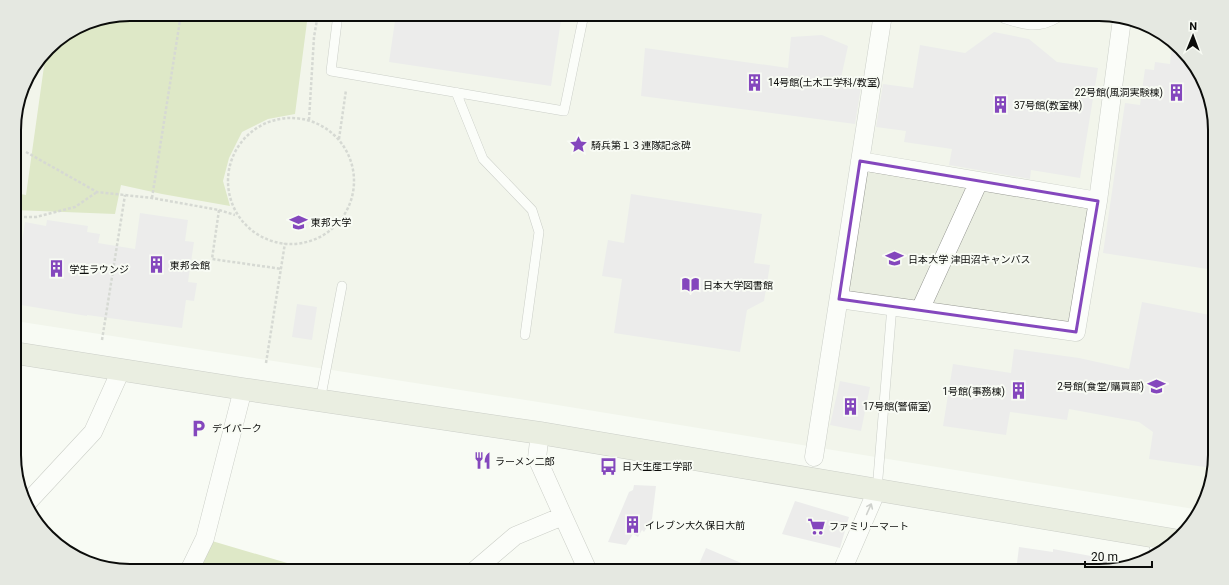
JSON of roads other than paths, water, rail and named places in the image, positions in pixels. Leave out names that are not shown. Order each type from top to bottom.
[{"type":"street","points":[[814,457],[882,21]]},
{"type":"street","points":[[839,299],[1076,332],[1098,201],[1121,23]]},
{"type":"street","points":[[860,161],[1098,201]]},
{"type":"street","points":[[920,310],[979,181]]},
{"type":"street","points":[[21,354],[320,401],[540,433],[877,490],[1163,544]]},
{"type":"street","points":[[30,499],[93,432],[121,370]]},
{"type":"street","points":[[193,564],[206,538],[243,389]]},
{"type":"street","points":[[540,433],[537,458],[585,564]]},
{"type":"street","points":[[845,564],[877,490]]},
{"type":"street","points":[[482,564],[515,536],[562,516]]},
{"type":"lane","points":[[337,21],[331,70],[564,110],[583,21]]},
{"type":"lane","points":[[456,92],[483,159],[532,210],[539,232],[525,335]]},
{"type":"lane","points":[[320,401],[342,286]]},
{"type":"lane","points":[[877,490],[892,306]]},
{"type":"place","name":"14号館(土木工学科/教室)","points":[[755,82]]},
{"type":"place","name":"22号館(風洞実験棟)","points":[[1176,92]]},
{"type":"place","name":"37号館(教室棟)","points":[[1001,105]]},
{"type":"place","name":"騎兵第１３連隊記念碑","points":[[578,145]]},
{"type":"place","name":"東邦大学","points":[[298,222]]},
{"type":"place","name":"日本大学 津田沼キャンパス","points":[[895,259]]},
{"type":"place","name":"東邦会館","points":[[157,265]]},
{"type":"place","name":"学生ラウンジ","points":[[56,269]]},
{"type":"place","name":"日本大学図書館","points":[[690,285]]},
{"type":"place","name":"2号館(食堂/購買部)","points":[[1157,386]]},
{"type":"place","name":"1号館(事務棟)","points":[[1018,391]]},
{"type":"place","name":"17号館(警備室)","points":[[850,406]]},
{"type":"place","name":"デイパーク","points":[[199,428]]},
{"type":"place","name":"ラーメン二郎","points":[[482,461]]},
{"type":"place","name":"日大生産工学部","points":[[609,466]]},
{"type":"place","name":"イレブン大久保日大前","points":[[632,525]]},
{"type":"place","name":"ファミリーマート","points":[[816,526]]}]
